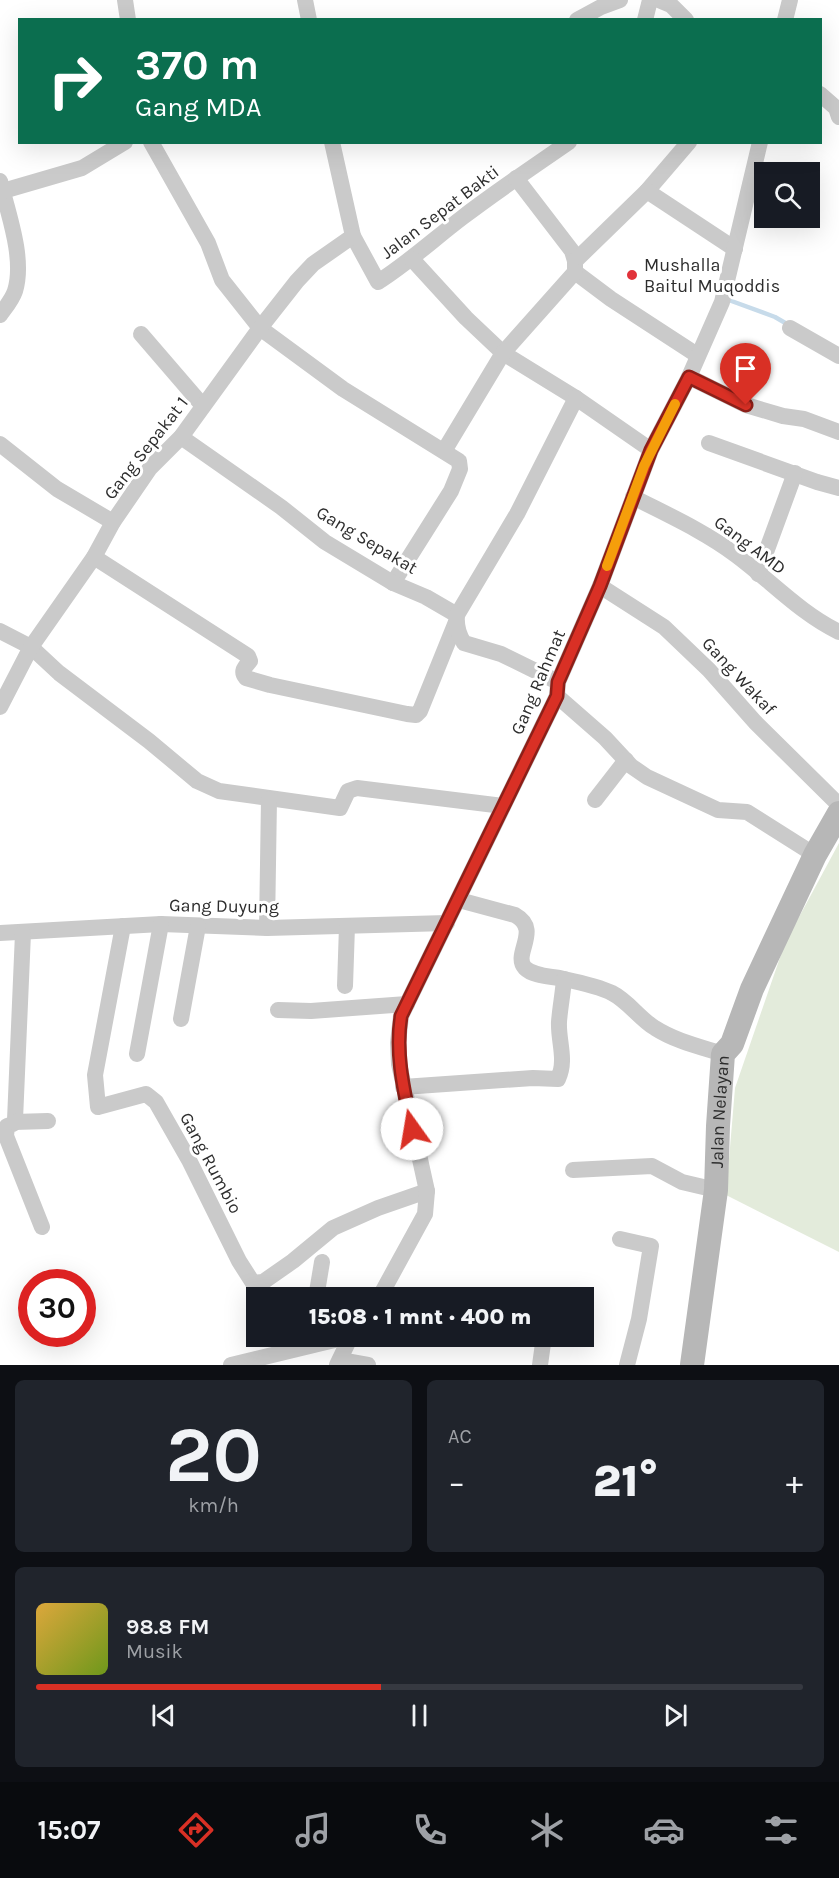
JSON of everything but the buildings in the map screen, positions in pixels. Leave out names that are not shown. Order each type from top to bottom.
[{"type":"main road","name":"Jalan Nelayan","points":[[692,1365],[716,1190],[723,1054],[732,1044],[752,989],[815,855],[839,813]]},
{"type":"street","points":[[125,0],[128,18]]},
{"type":"street","points":[[305,0],[309,18]]},
{"type":"street","points":[[581,18],[620,0]]},
{"type":"street","points":[[646,18],[650,0]]},
{"type":"street","points":[[659,0],[671,5],[684,18]]},
{"type":"street","points":[[786,18],[790,0]]},
{"type":"street","points":[[822,96],[838,109]]},
{"type":"street","points":[[0,315],[14,294],[18,278],[17,253],[1,186],[82,168],[122,144]]},
{"type":"street","points":[[152,144],[207,243],[222,280],[260,328],[343,389],[459,462],[460,469],[450,491],[393,583]]},
{"type":"street","points":[[332,144],[353,236]]},
{"type":"street","name":"Jalan Sepat Bakti","points":[[353,236],[378,282],[412,259],[516,178],[566,144]]},
{"type":"street","points":[[444,451],[503,353],[575,266],[647,191],[687,144]]},
{"type":"street","name":"Gang Rahmat","points":[[385,1287],[425,1214],[427,1191],[399,1064],[401,1016],[459,900],[558,689],[651,450],[689,377],[722,302],[759,144]]},
{"type":"street","points":[[516,178],[565,242],[575,266],[610,299],[697,355]]},
{"type":"street","points":[[647,191],[735,249]]},
{"type":"street","name":"Gang Sepakat 1","points":[[0,707],[31,647],[94,557],[113,522],[150,468],[181,436],[297,281],[313,264],[353,236]]},
{"type":"street","points":[[412,259],[466,318],[503,353],[576,398],[651,450]]},
{"type":"street","points":[[790,328],[839,356]]},
{"type":"street","points":[[141,334],[203,406]]},
{"type":"street","points":[[689,377],[746,405],[783,416],[804,419],[839,432]]},
{"type":"street","points":[[94,557],[248,656],[250,661],[243,669],[243,675],[246,678],[416,715],[420,711],[457,619],[517,513],[576,398]]},
{"type":"street","name":"Gang Sepakat","points":[[181,436],[281,507],[324,542],[393,583],[426,597],[457,619],[459,635],[464,643],[501,654],[558,689],[626,760],[647,777],[718,810],[747,812],[815,855]]},
{"type":"street","points":[[709,443],[839,488]]},
{"type":"street","points":[[0,444],[57,489],[113,522]]},
{"type":"street","points":[[758,574],[795,473]]},
{"type":"street","name":"Gang AMD","points":[[633,497],[707,535],[738,556],[779,592],[839,632]]},
{"type":"street","name":"Gang Wakaf","points":[[600,586],[664,627],[709,670],[755,722],[839,805]]},
{"type":"street","points":[[0,631],[31,647],[59,673],[149,741],[197,781],[219,791],[340,808],[348,791],[357,788],[503,806]]},
{"type":"street","points":[[595,800],[626,760]]},
{"type":"street","points":[[267,927],[269,799]]},
{"type":"street","points":[[459,900],[515,915],[522,919],[526,925],[527,935],[521,960],[524,967],[533,972],[613,993],[656,1029],[723,1054]]},
{"type":"street","name":"Gang Duyung","points":[[0,933],[162,924],[267,927],[447,923]]},
{"type":"street","points":[[137,1054],[162,924]]},
{"type":"street","name":"Gang Rumbio","points":[[123,926],[95,1075],[98,1107],[146,1094],[156,1102],[189,1160],[239,1261],[253,1283],[263,1282],[333,1228],[378,1208],[427,1191]]},
{"type":"street","points":[[181,1019],[198,926]]},
{"type":"street","points":[[345,986],[347,926]]},
{"type":"street","points":[[14,1122],[24,933]]},
{"type":"street","points":[[403,1087],[533,1078],[558,1079],[562,1071],[559,1024],[564,979]]},
{"type":"street","points":[[278,1010],[311,1011],[407,1004]]},
{"type":"street","points":[[42,1227],[6,1136],[8,1126],[14,1122],[48,1120]]},
{"type":"street","points":[[573,1170],[652,1166],[682,1182],[716,1190]]},
{"type":"street","points":[[620,1239],[651,1246],[639,1319],[627,1365]]},
{"type":"street","points":[[318,1287],[322,1262]]},
{"type":"street","points":[[231,1365],[291,1347]]},
{"type":"street","points":[[346,1347],[339,1362],[368,1365]]},
{"type":"street","points":[[540,1365],[542,1347]]},
{"type":"green space","points":[[839,843],[839,1252],[726,1195],[735,1088],[785,943]]},
{"type":"waterway","points":[[726,299],[775,317],[787,324]]},
{"type":"slow traffic","points":[[607,566],[644,466],[675,404]]},
{"type":"place","name":"Mushalla Baitul Muqoddis","points":[[632,275]]},
{"type":"route","points":[[412,1129],[399,1064],[398,1043],[401,1016],[557,696],[558,682],[600,586],[651,450],[689,377],[746,405]]}]
